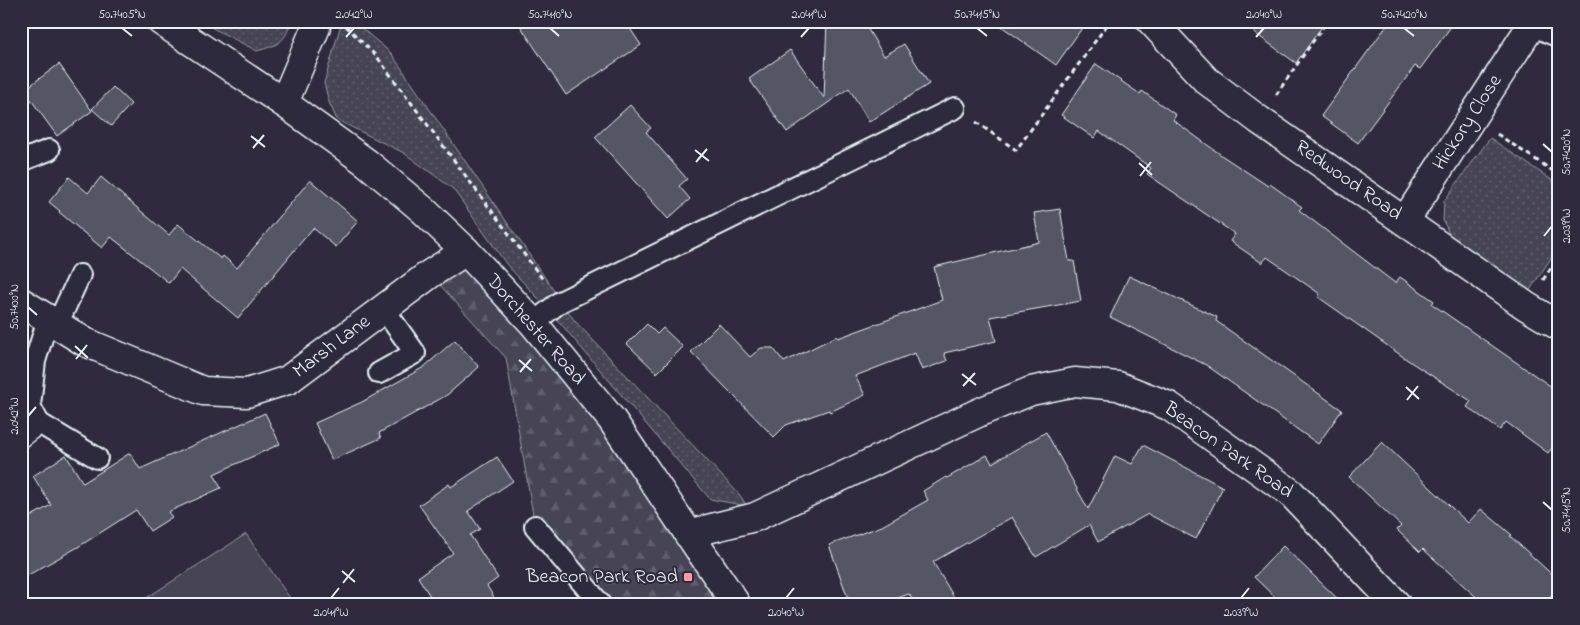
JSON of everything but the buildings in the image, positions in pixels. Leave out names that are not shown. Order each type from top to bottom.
[{"type":"street","name":"Dorchester Road","points":[[161,21],[284,103],[367,163],[423,210],[466,250],[533,323],[612,420],[736,604]]},
{"type":"street","points":[[284,103],[316,27],[314,21]]},
{"type":"street","name":"Redwood Road","points":[[1151,21],[1206,80],[1259,120],[1526,306],[1559,326]]},
{"type":"street","name":"Hickory Close","points":[[1405,220],[1472,117],[1527,24]]},
{"type":"street","name":"Marsh Lane","points":[[21,302],[85,342],[203,391],[247,393],[288,380],[430,274],[466,250]]},
{"type":"street","name":"Beacon Park Road","points":[[688,534],[755,517],[980,412],[1031,392],[1075,382],[1110,385],[1118,386],[1169,406],[1291,493],[1396,604]]},
{"type":"lane","points":[[1527,24],[1559,37]]},
{"type":"lane","points":[[533,323],[560,302],[955,108]]},
{"type":"lane","points":[[21,161],[49,150]]},
{"type":"lane","points":[[80,275],[52,322],[35,361],[30,406],[38,423],[97,458]]},
{"type":"lane","points":[[379,373],[415,353],[384,309]]},
{"type":"lane","points":[[21,437],[38,423]]},
{"type":"lane","points":[[535,526],[600,604]]},
{"type":"path","points":[[341,21],[377,57],[560,302]]},
{"type":"path","points":[[955,108],[1016,150],[1110,21]]},
{"type":"path","points":[[1259,120],[1327,21]]},
{"type":"path","points":[[1472,117],[1559,175]]},
{"type":"green space","points":[[199,21],[291,21],[286,34],[280,42],[257,51]]},
{"type":"green space","points":[[342,21],[353,21],[391,53],[574,320],[739,494],[747,506],[710,499],[549,310],[507,265],[453,189],[404,153],[337,120],[329,102],[324,83]]},
{"type":"green space","points":[[1490,138],[1559,185],[1559,246],[1528,293],[1450,236],[1443,220],[1444,201]]},
{"type":"green space","points":[[466,251],[736,604],[600,604],[535,526],[506,358],[430,274]]},
{"type":"green space","points":[[246,534],[294,604],[137,604]]},
{"type":"place","name":"Beacon Park Road","points":[[688,577]]}]
